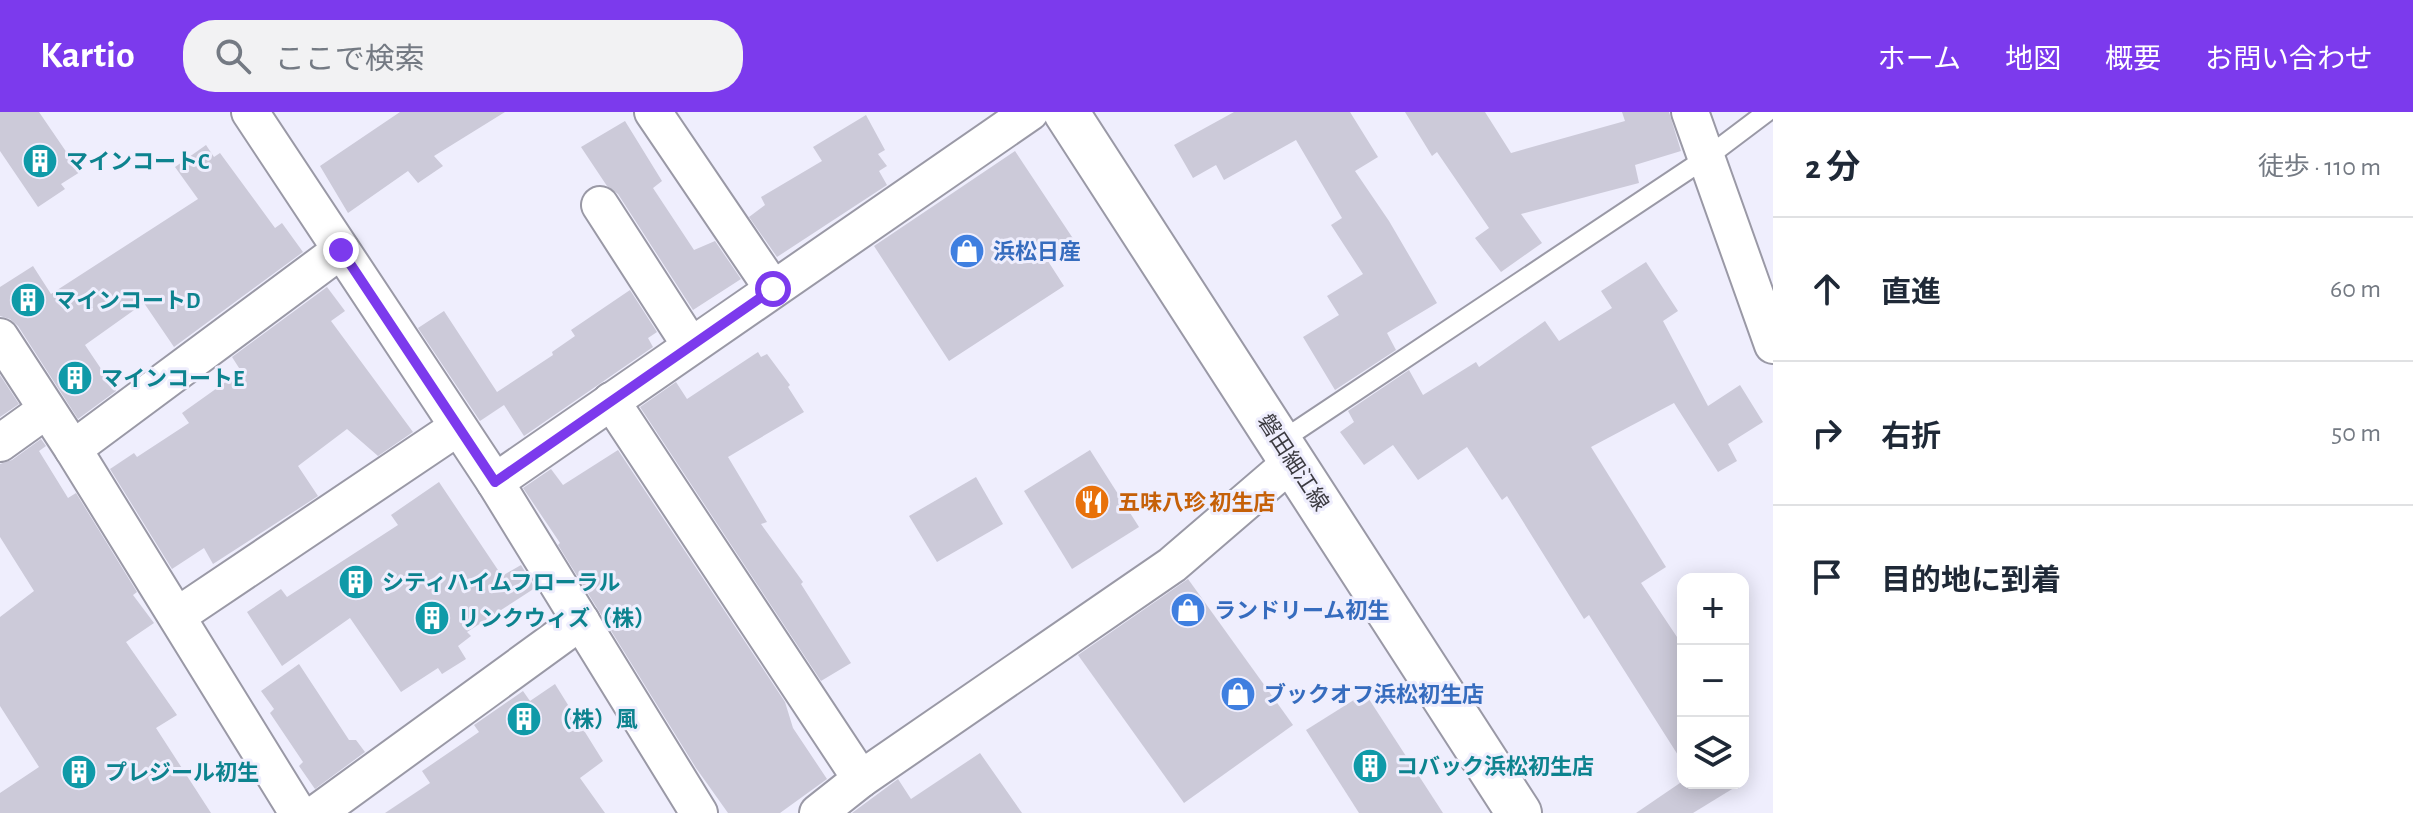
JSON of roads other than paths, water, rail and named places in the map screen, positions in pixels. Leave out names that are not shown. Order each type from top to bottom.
[{"type":"main road","name":"磐田細江線","points":[[1066,112],[1519,813]]},
{"type":"street","points":[[250,112],[495,482],[699,813]]},
{"type":"street","points":[[653,112],[773,289]]},
{"type":"street","points":[[495,482],[1030,112]]},
{"type":"street","points":[[1690,112],[1773,345]]},
{"type":"street","points":[[600,205],[691,346]]},
{"type":"street","points":[[73,449],[341,250]]},
{"type":"street","points":[[0,337],[73,449],[298,813]]},
{"type":"street","points":[[611,401],[861,779]]},
{"type":"street","points":[[0,443],[46,410]]},
{"type":"street","points":[[177,616],[458,427]]},
{"type":"street","points":[[818,813],[861,779],[1172,565],[1287,451]]},
{"type":"street","points":[[317,813],[581,621]]},
{"type":"lane","points":[[1287,451],[1767,112]]},
{"type":"place","name":"マインコートC","points":[[40,161]]},
{"type":"place","name":"浜松日産","points":[[967,251]]},
{"type":"place","name":"マインコートD","points":[[28,300]]},
{"type":"place","name":"マインコートE","points":[[75,378]]},
{"type":"place","name":"五味八珍 初生店","points":[[1092,502]]},
{"type":"place","name":"シティハイムフローラル","points":[[356,582]]},
{"type":"place","name":"ランドリーム初生","points":[[1188,610]]},
{"type":"place","name":"リンクウィズ（株）","points":[[432,618]]},
{"type":"place","name":"ブックオフ浜松初生店","points":[[1238,694]]},
{"type":"place","name":"（株）風","points":[[524,719]]},
{"type":"place","name":"コバック浜松初生店","points":[[1370,766]]},
{"type":"place","name":"プレジール初生","points":[[79,772]]}]
